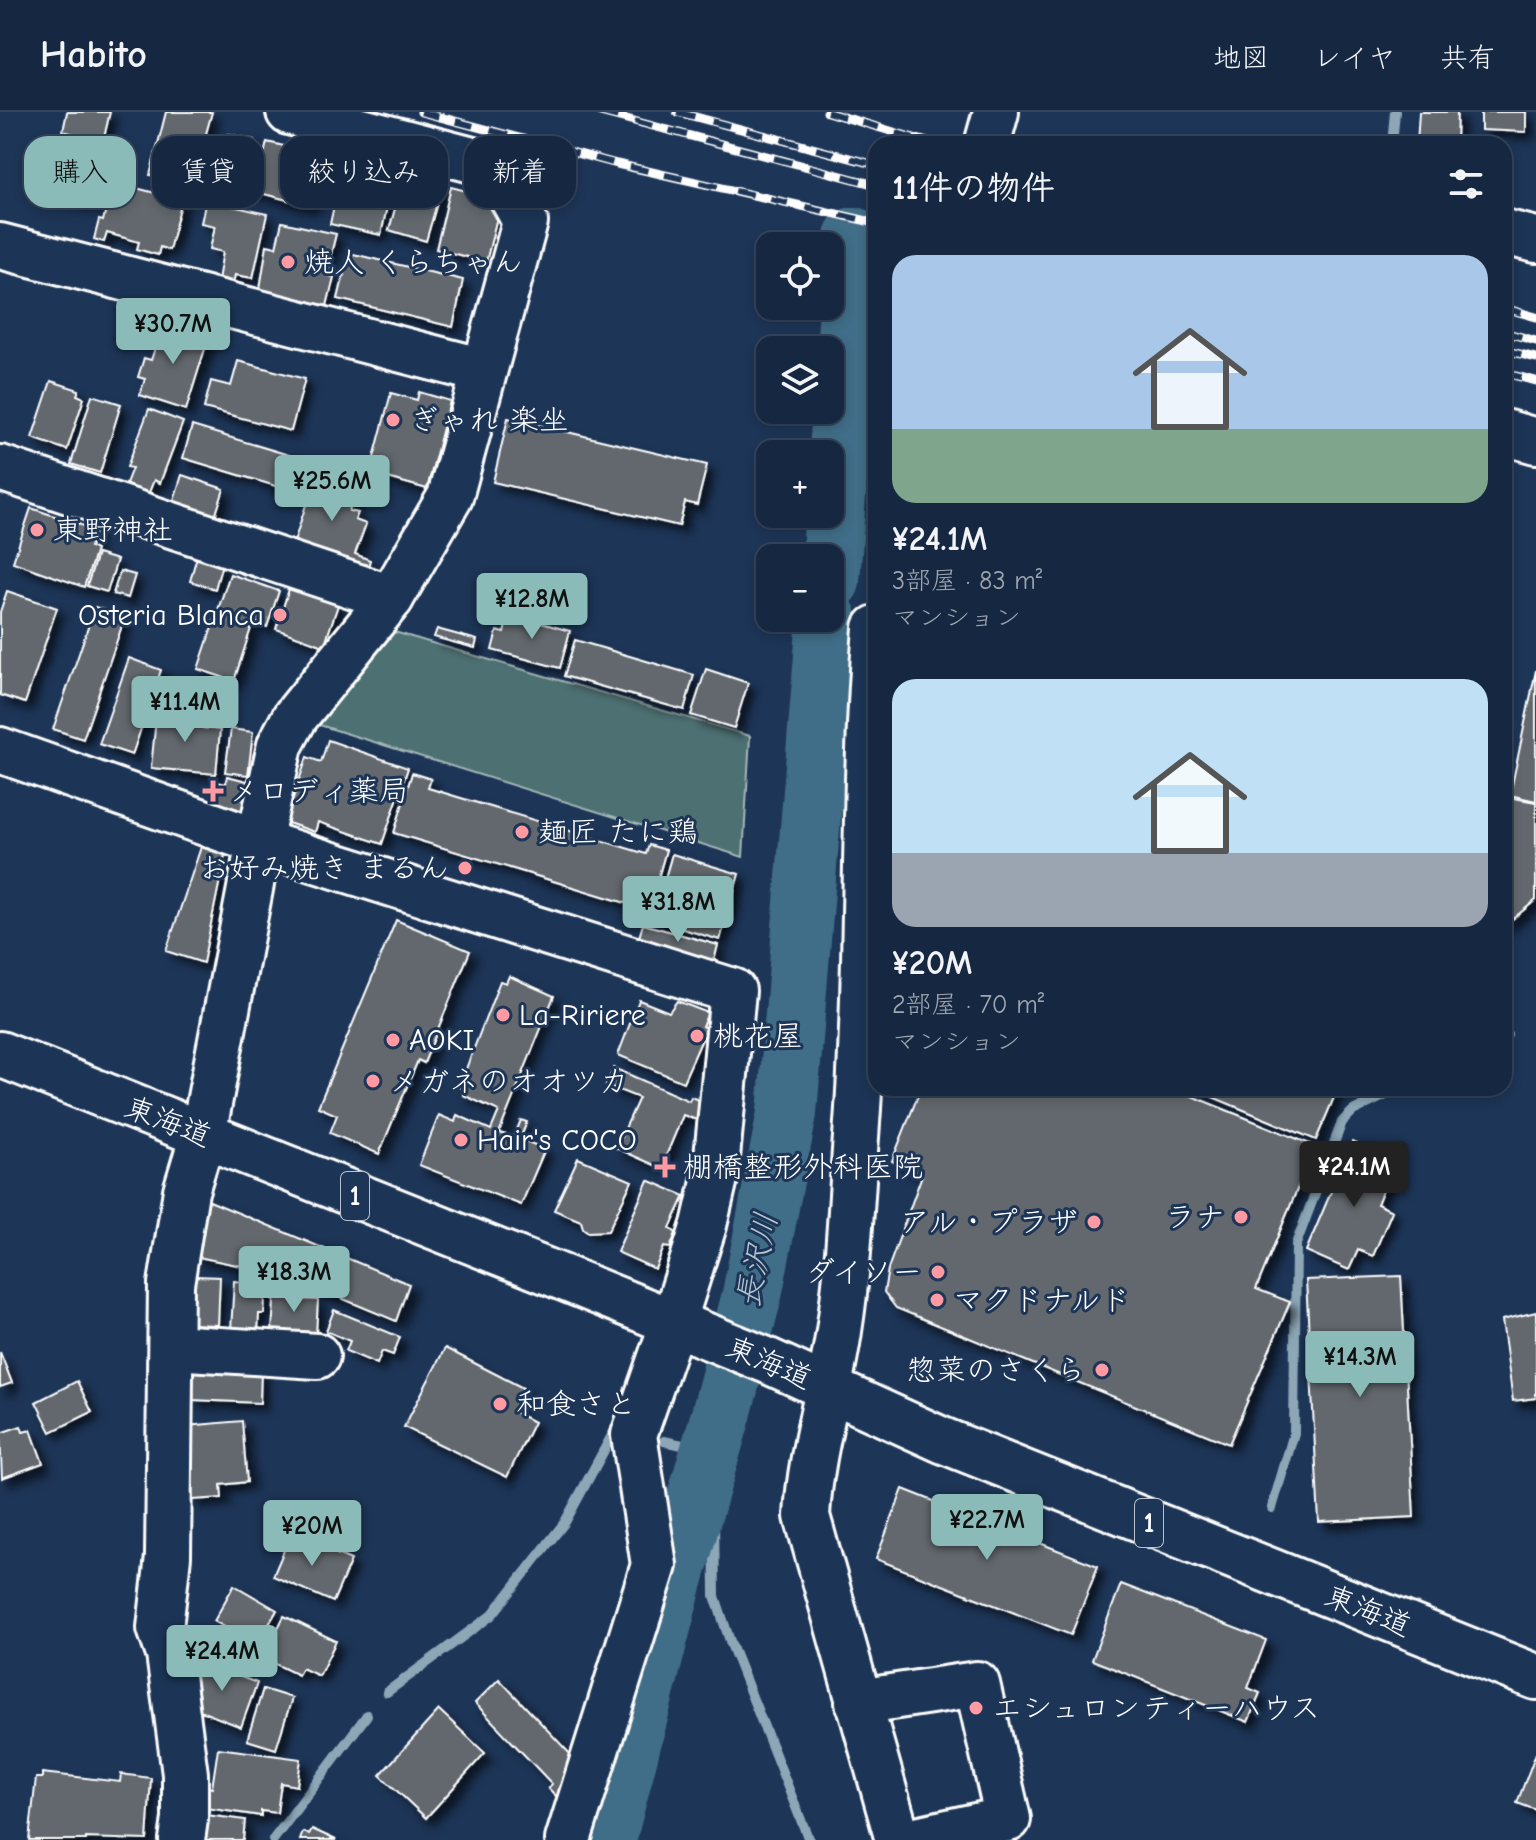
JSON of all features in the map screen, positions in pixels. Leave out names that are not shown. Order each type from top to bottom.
[{"type":"main road","points":[[182,1840],[186,1809],[185,1774],[169,1654],[160,1628],[168,1556],[171,1284],[186,1191],[203,1135],[259,842],[280,745],[295,717],[391,598],[450,497],[525,222],[516,202],[492,170],[480,162],[289,112]]},
{"type":"main road","points":[[1512,234],[1536,240]]},
{"type":"main road","points":[[0,246],[484,371]]},
{"type":"main road","points":[[1512,434],[1536,441]]},
{"type":"main road","points":[[0,468],[391,598]]},
{"type":"main road","points":[[0,750],[259,842],[733,991],[715,1178],[704,1225],[692,1330],[634,1435],[654,1565],[568,1840]]},
{"type":"main road","points":[[868,803],[864,1020],[842,1306],[809,1480],[807,1516],[898,1840]]},
{"type":"main road","name":"東海道","points":[[0,1054],[766,1360],[942,1440],[1536,1677]]},
{"type":"main road","points":[[171,1347],[317,1356]]},
{"type":"main road","points":[[858,1702],[977,1684],[1008,1819],[912,1840]]},
{"type":"green space","points":[[391,631],[750,736],[743,857],[313,723]]},
{"type":"building","points":[[67,112],[110,112],[104,136],[81,136],[63,131]]},
{"type":"building","points":[[166,112],[212,112],[205,136],[160,136]]},
{"type":"building","points":[[1419,112],[1457,112],[1456,136],[1418,136]]},
{"type":"building","points":[[1481,112],[1526,112],[1526,132],[1481,130]]},
{"type":"building","points":[[267,142],[280,145],[280,198],[264,194]]},
{"type":"building","points":[[451,187],[464,190],[464,208],[491,208],[497,217],[486,262],[436,249]]},
{"type":"building","points":[[136,188],[152,192],[152,208],[180,208],[169,250],[160,247],[158,255],[137,249],[139,242],[107,233],[104,242],[94,239],[99,220],[103,221],[106,208],[136,208]]},
{"type":"building","points":[[204,208],[241,208],[267,214],[253,278],[235,275],[233,283],[218,280],[223,252],[210,249],[215,226],[201,223]]},
{"type":"building","points":[[333,208],[387,208],[381,235],[330,224]]},
{"type":"building","points":[[395,208],[436,208],[426,241],[389,230]]},
{"type":"building","points":[[282,222],[336,234],[330,258],[325,257],[323,266],[331,267],[328,276],[334,277],[326,310],[259,295],[267,245],[276,247]]},
{"type":"building","points":[[349,253],[463,280],[453,327],[338,299]]},
{"type":"building","points":[[164,321],[209,336],[186,410],[140,395],[145,379],[138,377],[144,358],[151,360]]},
{"type":"building","points":[[238,361],[305,379],[291,431],[204,408],[211,381],[231,386]]},
{"type":"building","points":[[51,381],[79,390],[77,395],[84,398],[67,450],[32,438]]},
{"type":"building","points":[[419,392],[450,401],[427,489],[370,473],[391,393],[417,400]]},
{"type":"building","points":[[92,395],[121,404],[100,473],[71,464]]},
{"type":"building","points":[[149,409],[183,422],[160,483],[154,480],[148,495],[125,486],[132,468],[127,467]]},
{"type":"building","points":[[508,418],[707,465],[697,505],[685,502],[679,526],[493,482]]},
{"type":"building","points":[[192,426],[312,462],[302,494],[183,458]]},
{"type":"building","points":[[182,475],[224,489],[214,520],[172,506]]},
{"type":"building","points":[[334,475],[358,483],[349,511],[358,513],[355,520],[366,524],[355,554],[370,560],[367,570],[293,545],[314,480],[330,485]]},
{"type":"building","points":[[31,508],[96,530],[90,547],[96,550],[84,587],[13,562]]},
{"type":"building","points":[[97,554],[117,560],[107,592],[87,586]]},
{"type":"building","points":[[197,556],[222,564],[215,589],[190,581]]},
{"type":"building","points":[[120,571],[135,575],[128,598],[113,594]]},
{"type":"building","points":[[230,574],[279,591],[267,627],[253,622],[234,681],[198,669]]},
{"type":"building","points":[[290,586],[339,602],[324,646],[276,629]]},
{"type":"building","points":[[7,591],[57,608],[25,703],[0,695],[0,612]]},
{"type":"building","points":[[95,607],[125,617],[83,739],[53,729]]},
{"type":"building","points":[[509,614],[570,631],[560,668],[492,650],[497,631],[504,633]]},
{"type":"building","points":[[437,629],[477,640],[475,648],[434,637]]},
{"type":"building","points":[[575,640],[694,675],[684,710],[564,676]]},
{"type":"building","points":[[129,658],[161,670],[132,755],[99,744]]},
{"type":"building","points":[[706,669],[748,683],[734,728],[691,715]]},
{"type":"building","points":[[1536,670],[1536,801],[1512,795]]},
{"type":"building","points":[[162,710],[204,715],[203,728],[220,730],[216,774],[151,768],[156,719],[161,719]]},
{"type":"building","points":[[231,729],[253,732],[248,775],[225,772]]},
{"type":"building","points":[[328,740],[408,768],[382,844],[318,822],[315,832],[285,822],[307,757],[321,762]]},
{"type":"building","points":[[412,773],[431,779],[428,788],[646,854],[649,845],[666,850],[649,910],[394,833]]},
{"type":"building","points":[[227,776],[251,782],[247,805],[238,813],[213,805],[217,782],[226,784]]},
{"type":"building","points":[[1512,798],[1536,802],[1536,900],[1512,920]]},
{"type":"building","points":[[201,847],[225,855],[203,963],[166,951]]},
{"type":"building","points":[[672,854],[739,874],[720,940],[653,920]]},
{"type":"building","points":[[396,920],[470,951],[424,1063],[418,1060],[379,1154],[330,1133],[337,1115],[318,1107]]},
{"type":"building","points":[[643,924],[718,945],[713,965],[637,944]]},
{"type":"building","points":[[509,976],[554,996],[499,1133],[514,1137],[521,1120],[527,1122],[520,1139],[545,1149],[521,1205],[419,1165],[439,1115],[455,1122],[457,1115],[491,1130],[499,1111],[463,1095],[464,1089],[459,1087],[500,981],[506,983]]},
{"type":"building","points":[[639,1000],[669,1012],[677,1001],[708,1013],[702,1026],[707,1028],[683,1082],[618,1055]]},
{"type":"building","points":[[614,1068],[689,1101],[691,1097],[704,1102],[697,1120],[683,1115],[661,1168],[616,1148],[639,1098],[606,1085]]},
{"type":"building","name":"アル・プラザ","points":[[918,1096],[1192,1096],[1315,1146],[1256,1289],[1290,1302],[1229,1444],[896,1308],[884,1292],[888,1269],[922,1175],[892,1161]]},
{"type":"building","points":[[1210,1096],[1335,1096],[1316,1140]]},
{"type":"building","points":[[1352,1142],[1395,1160],[1377,1204],[1392,1211],[1373,1256],[1358,1250],[1349,1270],[1306,1251]]},
{"type":"building","points":[[578,1158],[632,1181],[608,1231],[588,1232],[581,1221],[554,1210]]},
{"type":"building","points":[[648,1180],[685,1196],[670,1228],[676,1233],[670,1248],[664,1247],[655,1269],[617,1252]]},
{"type":"building","points":[[200,1197],[409,1284],[396,1321],[286,1275],[193,1256]]},
{"type":"building","points":[[195,1276],[220,1277],[218,1325],[188,1324],[189,1288],[195,1288]]},
{"type":"building","points":[[1401,1276],[1414,1517],[1319,1522],[1306,1280]]},
{"type":"building","points":[[234,1281],[266,1285],[264,1314],[259,1314],[258,1332],[231,1330]]},
{"type":"building","points":[[275,1289],[294,1291],[294,1299],[318,1300],[316,1334],[272,1331]]},
{"type":"building","points":[[334,1310],[400,1337],[393,1355],[382,1351],[377,1364],[346,1351],[350,1341],[326,1331]]},
{"type":"building","points":[[1536,1312],[1536,1398],[1513,1401],[1502,1320]]},
{"type":"building","points":[[445,1348],[523,1388],[513,1411],[534,1422],[507,1477],[404,1427]]},
{"type":"building","points":[[0,1352],[12,1383],[0,1387]]},
{"type":"building","points":[[193,1367],[261,1371],[260,1403],[192,1400]]},
{"type":"building","points":[[77,1381],[92,1412],[51,1432],[36,1402]]},
{"type":"building","points":[[242,1421],[247,1482],[221,1485],[222,1498],[193,1500],[186,1426]]},
{"type":"building","points":[[21,1426],[23,1432],[31,1430],[43,1463],[2,1478],[0,1433]]},
{"type":"building","points":[[903,1489],[1098,1566],[1071,1635],[876,1559]]},
{"type":"building","points":[[291,1534],[351,1560],[333,1602],[273,1576]]},
{"type":"building","points":[[1121,1584],[1266,1640],[1248,1688],[1260,1693],[1248,1722],[1092,1660]]},
{"type":"building","points":[[234,1585],[277,1610],[257,1645],[214,1621]]},
{"type":"building","points":[[284,1616],[336,1641],[319,1676],[302,1668],[298,1675],[263,1658]]},
{"type":"building","points":[[199,1661],[257,1683],[241,1727],[198,1710],[189,1688]]},
{"type":"building","points":[[499,1679],[574,1758],[572,1783],[557,1797],[548,1788],[552,1784],[475,1703]]},
{"type":"building","points":[[263,1689],[292,1698],[276,1749],[247,1740]]},
{"type":"building","points":[[439,1710],[485,1753],[426,1818],[380,1775]]},
{"type":"building","points":[[218,1748],[301,1759],[297,1786],[281,1783],[277,1813],[261,1811],[261,1816],[206,1808]]},
{"type":"building","points":[[1536,1753],[1536,1810],[1517,1803]]},
{"type":"building","points":[[42,1773],[120,1782],[121,1774],[151,1778],[147,1840],[29,1840],[36,1778],[42,1778]]},
{"type":"building","points":[[206,1815],[245,1820],[243,1840],[203,1840]]},
{"type":"building","points":[[312,1829],[336,1840],[300,1840],[303,1832],[309,1834]]},
{"type":"waterway","points":[[1393,136],[1395,112]]},
{"type":"waterway","name":"長沢川","points":[[833,544],[854,237]]},
{"type":"waterway","name":"長沢川","points":[[606,1840],[672,1584],[752,1295],[787,1113],[826,632]]},
{"type":"waterway","points":[[1272,1508],[1294,1433],[1296,1244],[1342,1122],[1353,1111],[1384,1096]]},
{"type":"waterway","points":[[387,1692],[492,1615],[565,1522],[616,1428]]},
{"type":"waterway","points":[[664,1441],[710,1451]]},
{"type":"waterway","points":[[707,1461],[714,1515],[715,1596],[809,1840]]},
{"type":"waterway","points":[[273,1840],[367,1715]]},
{"type":"railway","points":[[421,112],[617,164],[868,221]]},
{"type":"railway","points":[[600,112],[868,183]]},
{"type":"railway","points":[[677,112],[868,163]]},
{"type":"railway","points":[[827,112],[907,136]]},
{"type":"railway","points":[[1512,310],[1536,317]]},
{"type":"railway","points":[[1512,334],[1536,341]]},
{"type":"railway","points":[[1512,352],[1536,358]]},
{"type":"railway","points":[[1512,375],[1536,381]]},
{"type":"place","name":"焼人 くらちゃん","points":[[288,262]]},
{"type":"place","name":"ぎゃれ 楽坐","points":[[393,420]]},
{"type":"place","name":"東野神社","points":[[37,530]]},
{"type":"place","name":"Osteria Blanca","points":[[280,615]]},
{"type":"place","name":"メロディ薬局","points":[[213,791]]},
{"type":"place","name":"麺匠 たに鶏","points":[[522,832]]},
{"type":"place","name":"お好み焼き まるん","points":[[465,868]]},
{"type":"place","name":"La-Ririere","points":[[503,1015]]},
{"type":"place","name":"桃花屋","points":[[697,1036]]},
{"type":"place","name":"AOKI","points":[[393,1040]]},
{"type":"place","name":"メガネのオオツカ","points":[[373,1081]]},
{"type":"place","name":"Hair's COCO","points":[[461,1140]]},
{"type":"place","name":"棚橋整形外科医院","points":[[665,1167]]},
{"type":"place","name":"ラナ","points":[[1241,1217]]},
{"type":"place","name":"アル・プラザ","points":[[1094,1222]]},
{"type":"place","name":"ダイソー","points":[[938,1272]]},
{"type":"place","name":"マクドナルド","points":[[937,1300]]},
{"type":"place","name":"惣菜のさくら","points":[[1102,1370]]},
{"type":"place","name":"和食さと","points":[[500,1404]]},
{"type":"place","name":"エシュロンティーハウス","points":[[976,1708]]}]
